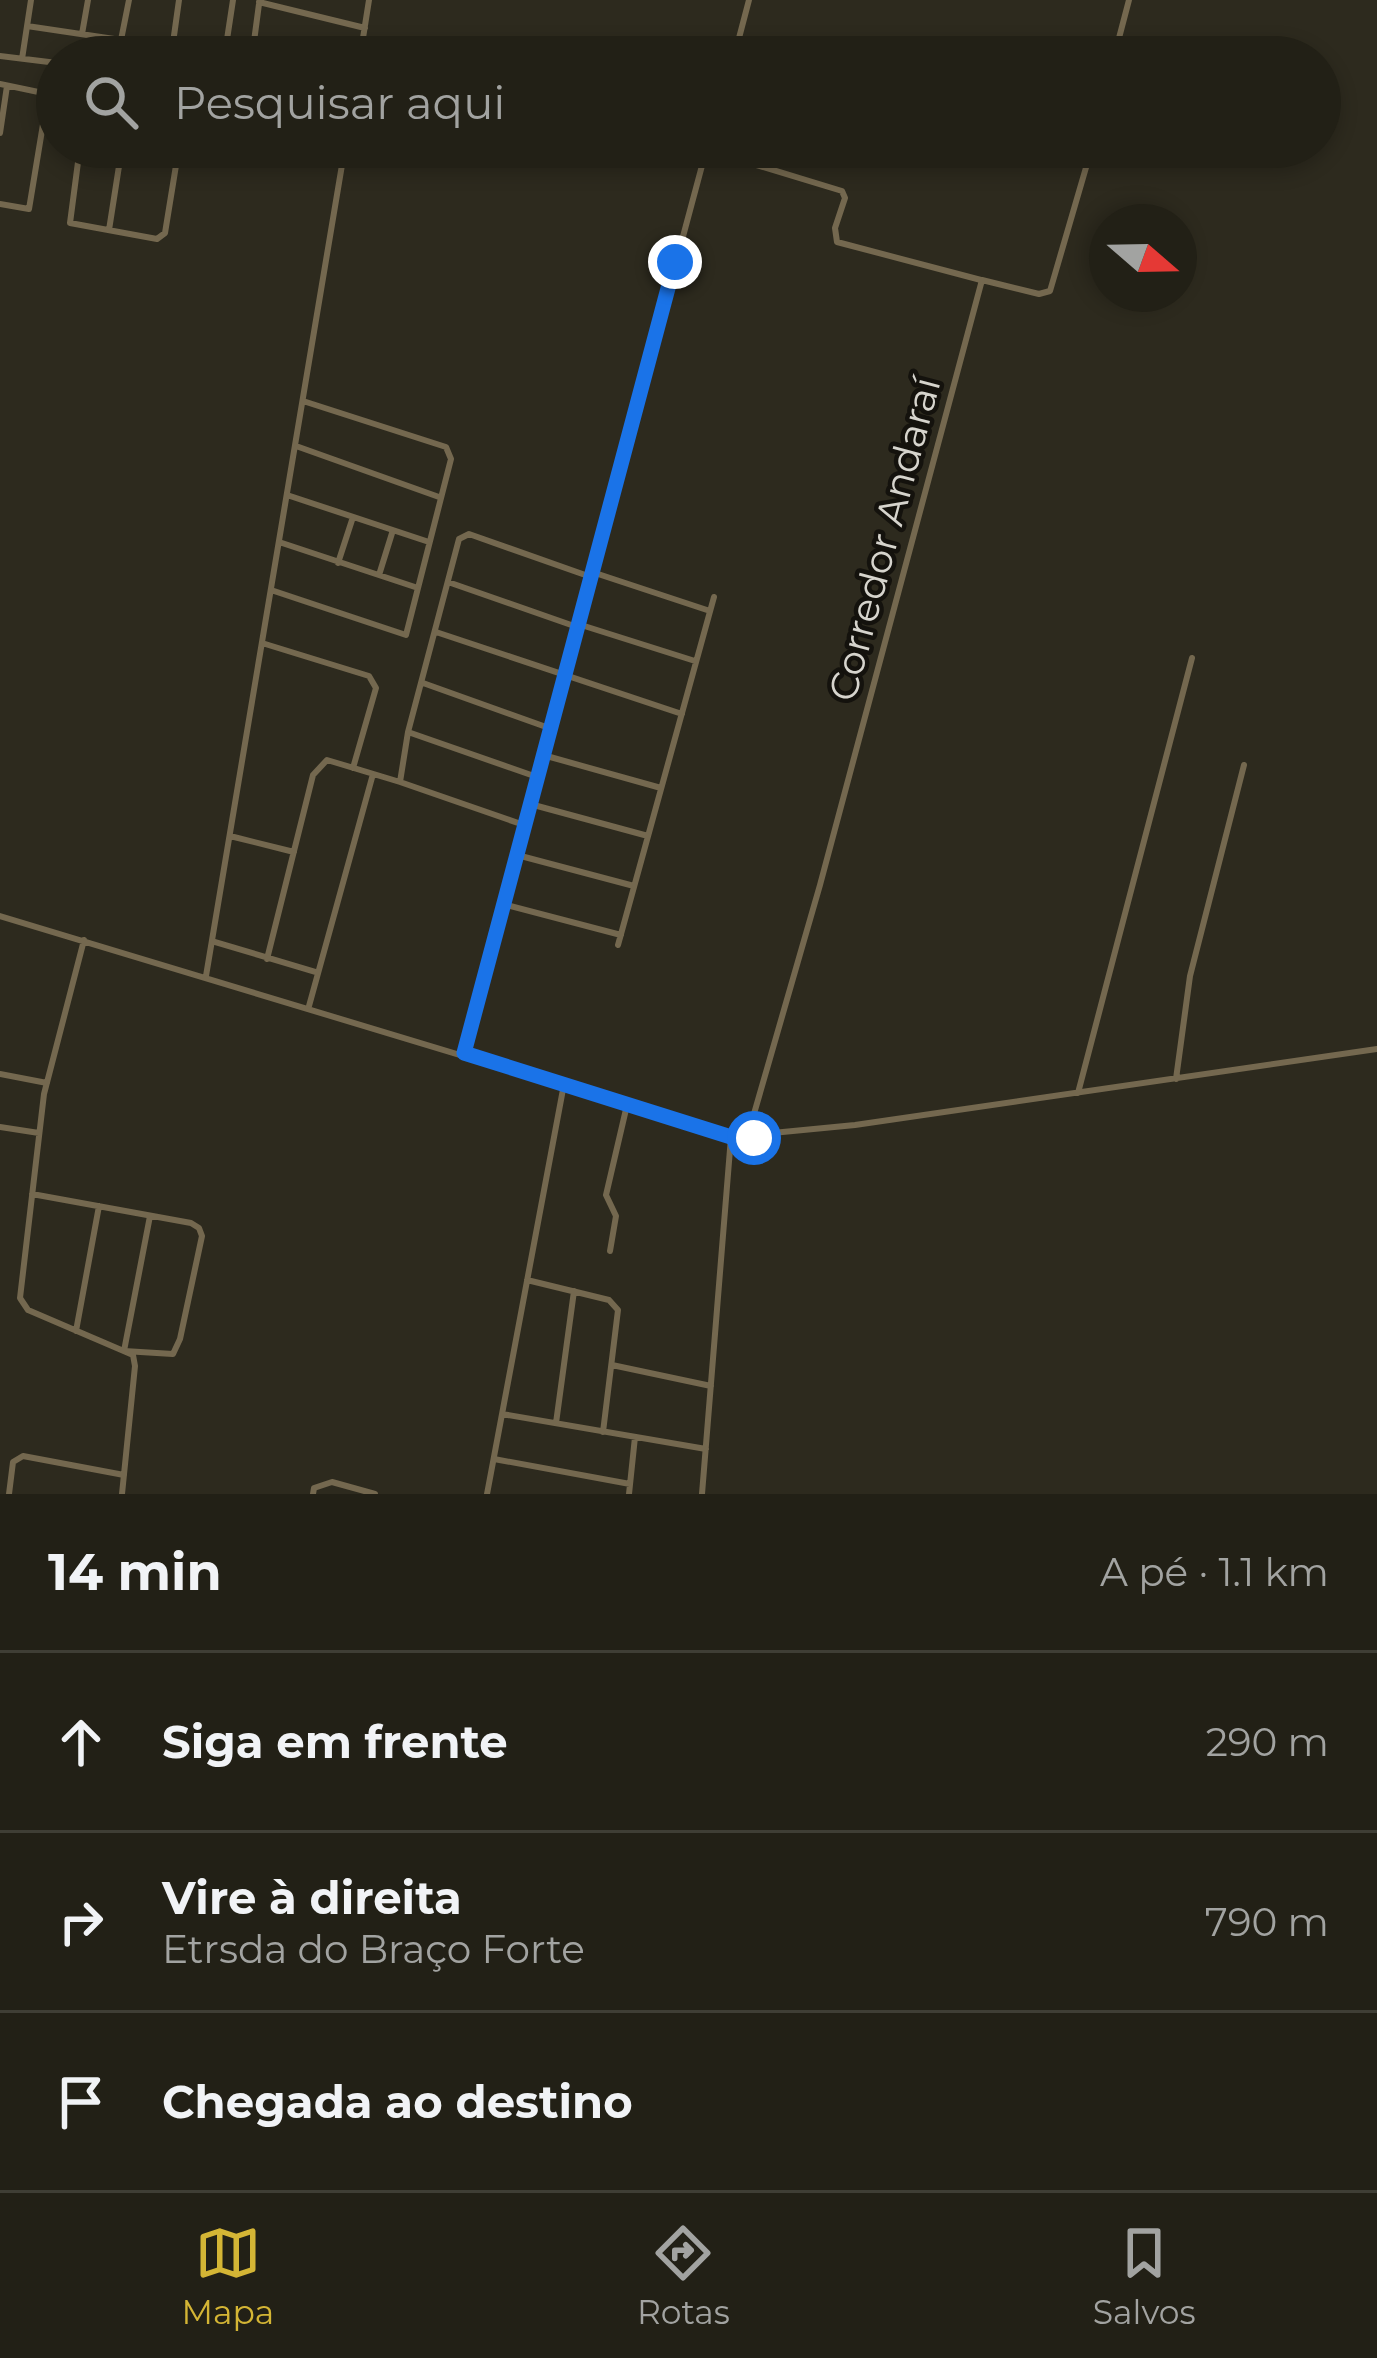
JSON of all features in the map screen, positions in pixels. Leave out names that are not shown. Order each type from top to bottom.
[{"type":"street","points":[[22,59],[32,0]]},
{"type":"street","points":[[82,34],[88,0]]},
{"type":"street","points":[[123,36],[130,0]]},
{"type":"street","points":[[174,36],[178,0]]},
{"type":"street","points":[[228,36],[233,0]]},
{"type":"street","points":[[364,36],[369,0]]},
{"type":"street","points":[[739,36],[748,0]]},
{"type":"street","points":[[1120,36],[1129,0]]},
{"type":"street","points":[[255,36],[260,1],[365,28]]},
{"type":"street","points":[[27,26],[98,36]]},
{"type":"street","points":[[0,56],[36,61]]},
{"type":"street","points":[[0,134],[3,85],[36,93]]},
{"type":"street","points":[[0,204],[29,209],[36,167]]},
{"type":"street","points":[[77,168],[70,223],[158,239],[164,236],[175,168]]},
{"type":"street","points":[[109,230],[119,168]]},
{"type":"street","points":[[206,976],[342,168]]},
{"type":"street","points":[[464,1053],[702,168]]},
{"type":"street","points":[[771,168],[838,189],[845,198],[835,228],[837,242],[1039,294],[1050,291],[1086,168]]},
{"type":"street","name":"Corredor Andaraí","points":[[747,1138],[982,280]]},
{"type":"street","points":[[271,590],[406,635],[451,459],[446,447],[303,401]]},
{"type":"street","points":[[296,446],[441,498]]},
{"type":"street","points":[[287,495],[429,542]]},
{"type":"street","points":[[338,563],[353,517]]},
{"type":"street","points":[[380,575],[393,530]]},
{"type":"street","points":[[400,782],[408,732],[459,539],[469,534],[710,611]]},
{"type":"street","points":[[279,542],[418,588]]},
{"type":"street","points":[[448,582],[696,662]]},
{"type":"street","points":[[618,945],[714,597]]},
{"type":"street","points":[[436,632],[682,714]]},
{"type":"street","points":[[262,643],[369,676],[376,688],[353,768]]},
{"type":"street","points":[[1078,1093],[1192,658]]},
{"type":"street","points":[[423,683],[550,728]]},
{"type":"street","points":[[408,732],[537,777]]},
{"type":"street","points":[[543,755],[661,788]]},
{"type":"street","points":[[267,959],[313,776],[327,760],[524,825]]},
{"type":"street","points":[[1176,1079],[1190,976],[1244,765]]},
{"type":"street","points":[[308,1006],[373,774]]},
{"type":"street","points":[[530,803],[648,836]]},
{"type":"street","points":[[230,836],[294,852]]},
{"type":"street","points":[[517,855],[634,886]]},
{"type":"street","points":[[503,904],[621,935]]},
{"type":"street","points":[[0,916],[731,1137],[1377,1049]]},
{"type":"street","points":[[84,940],[46,1083],[21,1303],[133,1355],[122,1494]]},
{"type":"street","points":[[212,940],[316,972]]},
{"type":"street","points":[[0,1074],[46,1083]]},
{"type":"street","points":[[487,1494],[564,1084]]},
{"type":"street","points":[[610,1251],[616,1216],[606,1196],[627,1104]]},
{"type":"street","points":[[0,1127],[39,1133]]},
{"type":"street","points":[[702,1494],[731,1137]]},
{"type":"street","points":[[32,1193],[199,1228],[202,1236],[176,1350],[168,1355],[124,1351]]},
{"type":"street","points":[[76,1331],[99,1206]]},
{"type":"street","points":[[124,1351],[150,1216]]},
{"type":"street","points":[[527,1280],[609,1300],[618,1310],[603,1432]]},
{"type":"street","points":[[556,1424],[574,1291]]},
{"type":"street","points":[[612,1365],[711,1386]]},
{"type":"street","points":[[502,1414],[707,1449]]},
{"type":"street","points":[[494,1459],[630,1489],[635,1437]]},
{"type":"street","points":[[8,1494],[13,1462],[23,1456],[124,1475]]},
{"type":"street","points":[[313,1494],[314,1488],[332,1482],[375,1494]]},
{"type":"route","points":[[675,262],[464,1053],[731,1137],[754,1138]]}]
